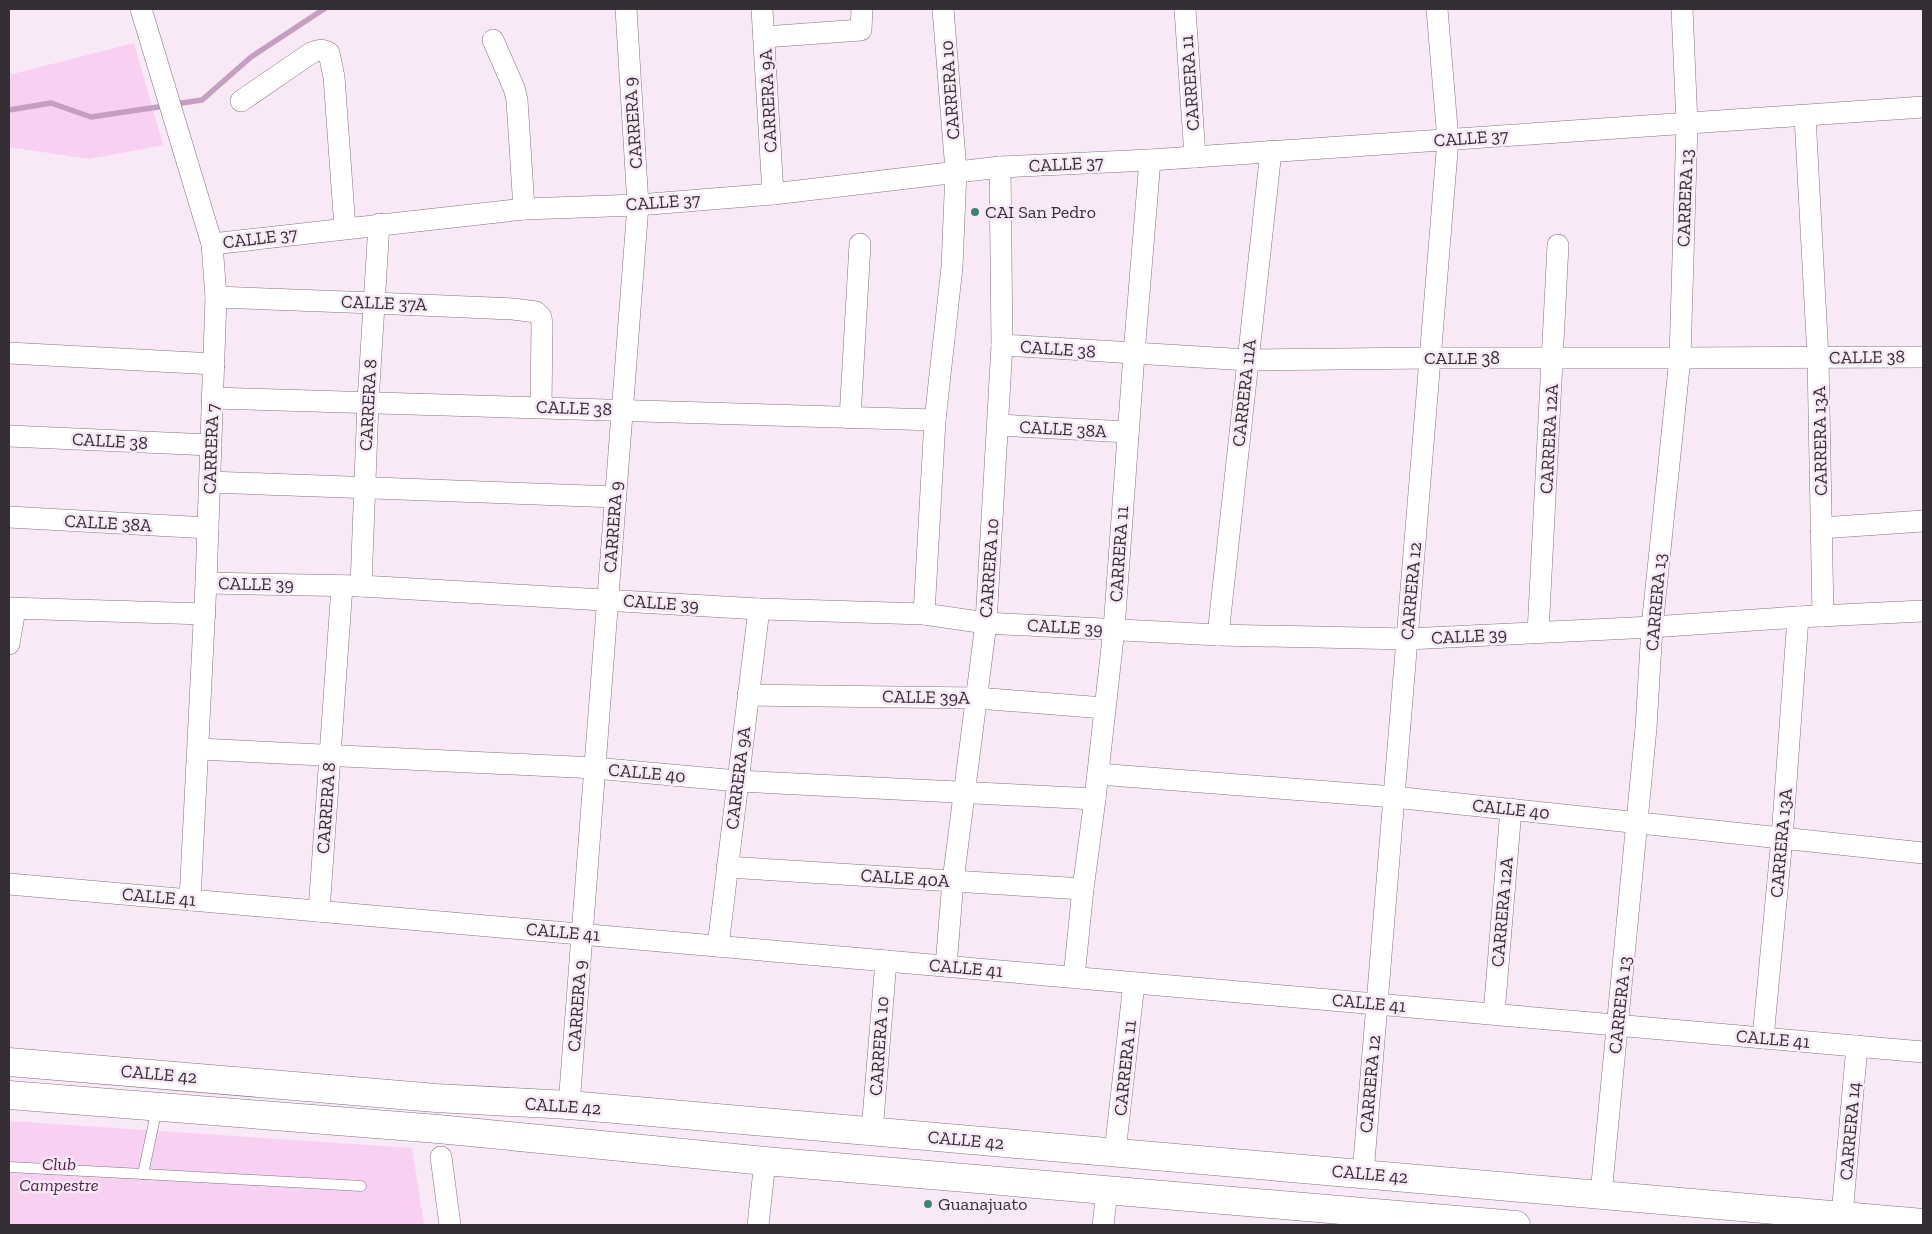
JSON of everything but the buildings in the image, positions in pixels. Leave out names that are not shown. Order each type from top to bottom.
[{"type":"main road","name":"CALLE 42","points":[[9,1062],[436,1098],[569,1105],[1923,1223]]},
{"type":"main road","name":"CALLE 42","points":[[9,1096],[438,1129],[765,1161],[1516,1225]]},
{"type":"street","name":"CARRERA 7","points":[[141,9],[212,244],[216,297],[205,614],[190,900]]},
{"type":"street","name":"CARRERA 9","points":[[569,1105],[638,205],[626,9]]},
{"type":"street","name":"CARRERA 9A","points":[[762,9],[773,194]]},
{"type":"street","points":[[764,37],[861,30],[862,9]]},
{"type":"street","name":"CARRERA 10","points":[[924,614],[935,420],[952,267],[956,171],[943,9]]},
{"type":"street","name":"CARRERA 11","points":[[1185,9],[1195,156]]},
{"type":"street","name":"CARRERA 12","points":[[1362,1174],[1448,140],[1437,9]]},
{"type":"street","name":"CARRERA 13","points":[[1601,1194],[1646,728],[1652,628],[1680,358],[1687,124],[1682,9]]},
{"type":"street","points":[[493,40],[514,88],[517,100],[524,210]]},
{"type":"street","points":[[241,101],[311,54],[319,50],[329,53],[334,77],[345,228]]},
{"type":"street","name":"CALLE 37","points":[[212,244],[379,224],[524,210],[638,205],[773,194],[1000,167],[1150,160],[1923,107]]},
{"type":"street","name":"CARRERA 13A","points":[[1806,116],[1818,358],[1823,616]]},
{"type":"street","name":"CARRERA 11A","points":[[1218,635],[1271,151]]},
{"type":"street","name":"CARRERA 11","points":[[1074,977],[1114,630],[1150,160]]},
{"type":"street","name":"CARRERA 10","points":[[946,966],[953,881],[986,623],[1002,345],[1000,167]]},
{"type":"street","name":"CARRERA 8","points":[[319,911],[329,756],[365,488],[368,402],[379,224]]},
{"type":"street","points":[[850,418],[860,244]]},
{"type":"street","name":"CARRERA 12A","points":[[1538,633],[1558,245]]},
{"type":"street","name":"CALLE 37A","points":[[216,297],[374,302],[528,310],[536,312],[541,317],[542,325],[541,407]]},
{"type":"street","name":"CALLE 38","points":[[1002,345],[1248,360],[1923,356]]},
{"type":"street","points":[[9,353],[214,364]]},
{"type":"street","name":"CALLE 38","points":[[212,398],[935,420]]},
{"type":"street","name":"CALLE 38A","points":[[998,426],[1128,432]]},
{"type":"street","name":"CALLE 38","points":[[9,436],[211,445]]},
{"type":"street","points":[[210,482],[616,497]]},
{"type":"street","name":"CALLE 38A","points":[[9,517],[208,528]]},
{"type":"street","points":[[1821,528],[1923,521]]},
{"type":"street","name":"CALLE 39","points":[[206,583],[351,586],[759,610],[924,614],[986,623],[1218,635],[1407,639],[1652,628],[1798,617],[1923,611]]},
{"type":"street","points":[[9,644],[12,608]]},
{"type":"street","name":"CALLE 39","points":[[12,608],[205,614]]},
{"type":"street","name":"CARRERA 9A","points":[[718,946],[759,610]]},
{"type":"street","name":"CARRERA 13A","points":[[1763,1038],[1782,838],[1798,617]]},
{"type":"street","name":"CALLE 39A","points":[[748,695],[977,698],[1104,708]]},
{"type":"street","name":"CALLE 40","points":[[198,749],[595,768],[738,781],[1095,799]]},
{"type":"street","name":"CALLE 40","points":[[1098,774],[1394,797],[1923,853]]},
{"type":"street","name":"CARRERA 12A","points":[[1494,1014],[1511,809]]},
{"type":"street","name":"CALLE 40A","points":[[728,867],[1083,890]]},
{"type":"street","name":"CALLE 41","points":[[9,884],[1923,1052]]},
{"type":"street","name":"CARRERA 10","points":[[872,1132],[886,961]]},
{"type":"street","name":"CARRERA 11","points":[[1116,1152],[1134,983]]},
{"type":"street","name":"CARRERA 14","points":[[1842,1215],[1857,1046]]},
{"type":"street","points":[[441,1157],[450,1225]]},
{"type":"street","points":[[758,1225],[765,1161]]},
{"type":"street","points":[[1103,1225],[1107,1191]]},
{"type":"lane","points":[[143,1174],[157,1108]]},
{"type":"lane","points":[[9,1167],[360,1186]]},
{"type":"green space","points":[[134,43],[163,145],[89,159],[9,147],[9,75]]},
{"type":"green space","name":"Club Campestre","points":[[9,1121],[412,1148],[424,1225],[9,1225]]},
{"type":"waterway","points":[[175,104],[202,100],[251,57],[324,9]]},
{"type":"waterway","points":[[9,110],[51,103],[91,117],[165,106]]},
{"type":"place","name":"CAI San Pedro","points":[[975,212]]},
{"type":"place","name":"Guanajuato","points":[[928,1204]]}]
